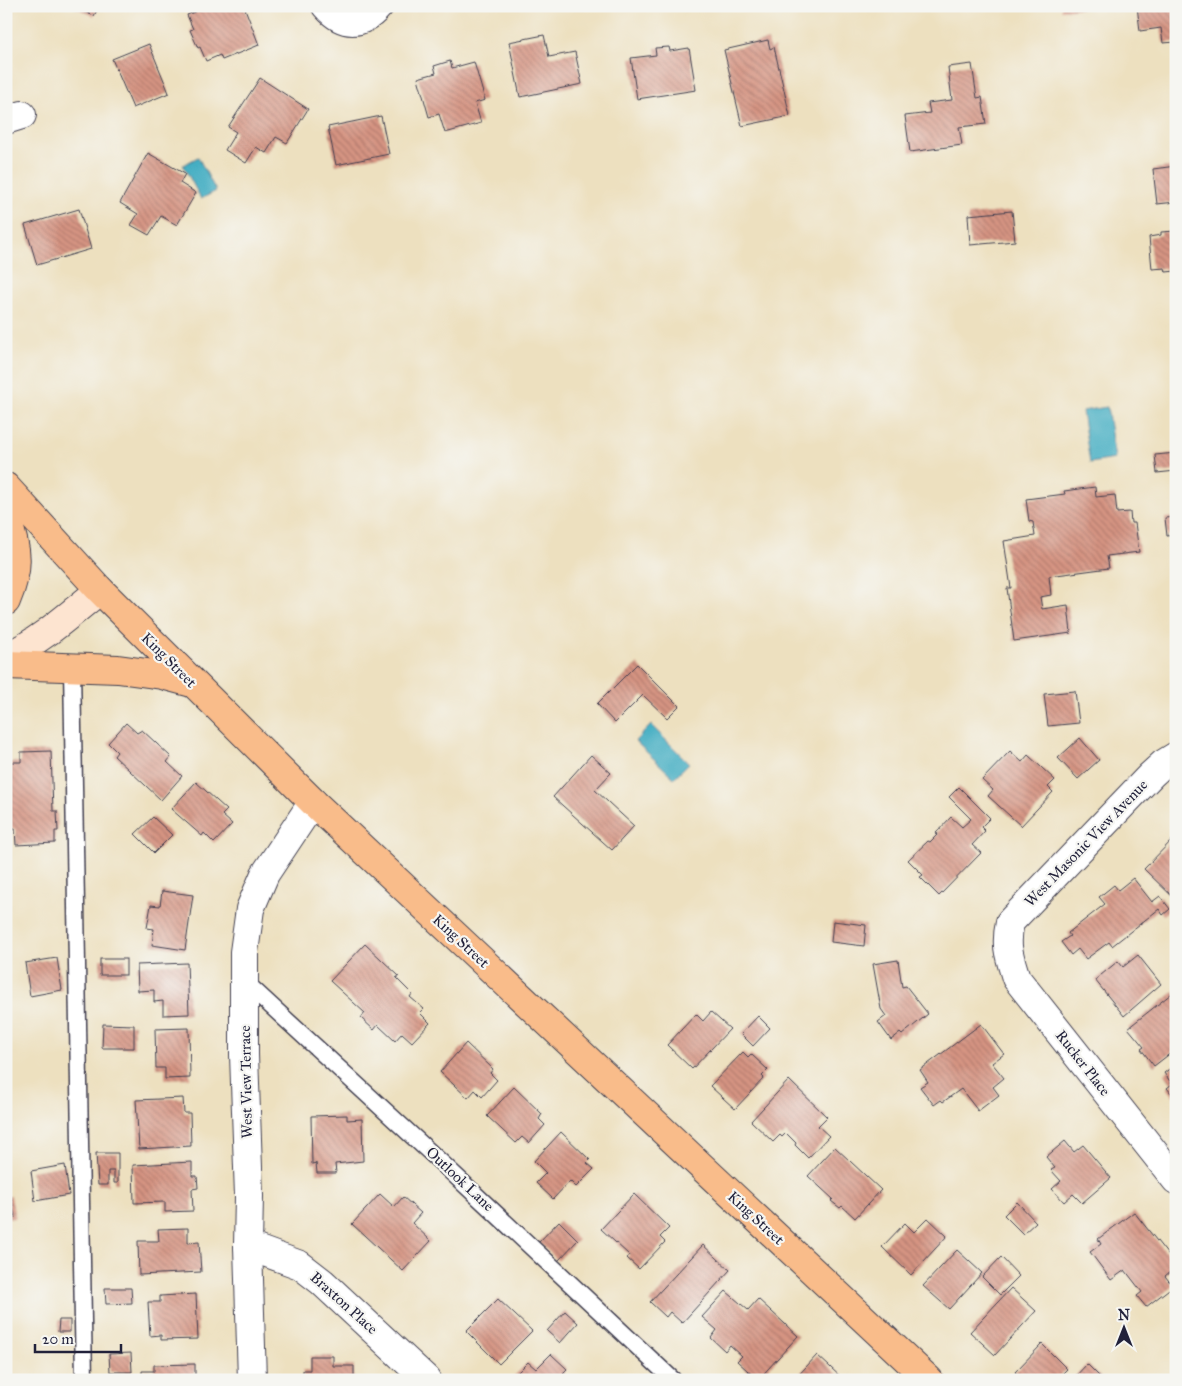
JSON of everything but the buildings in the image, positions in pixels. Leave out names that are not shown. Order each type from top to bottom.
[{"type":"main road","name":"King Street","points":[[6,488],[100,590],[313,802],[929,1380]]},
{"type":"main road","points":[[6,516],[12,534],[16,559],[15,581],[6,601]]},
{"type":"main road","points":[[6,657],[22,650],[46,634],[100,590]]},
{"type":"main road","points":[[6,665],[118,669],[192,682]]},
{"type":"street","points":[[326,6],[332,14],[342,20],[352,22],[363,20],[379,6]]},
{"type":"street","name":"West Masonic View Avenue","points":[[1007,938],[1010,922],[1151,775],[1176,756]]},
{"type":"street","name":"West View Terrace","points":[[252,1380],[248,1246],[249,1196],[244,1055],[244,952],[250,909],[265,874],[313,802]]},
{"type":"street","name":"Rucker Place","points":[[1007,938],[1007,949],[1016,978],[1176,1180]]},
{"type":"street","name":"Braxton Place","points":[[248,1246],[300,1265],[322,1282],[427,1380]]},
{"type":"lane","points":[[72,667],[84,1380]]},
{"type":"lane","name":"Outlook Lane","points":[[244,981],[438,1159],[673,1380]]},
{"type":"water","points":[[198,157],[216,191],[201,199],[183,165]]},
{"type":"water","points":[[1107,407],[1115,459],[1090,463],[1082,411]]},
{"type":"water","points":[[651,725],[689,763],[674,778],[635,741]]}]
